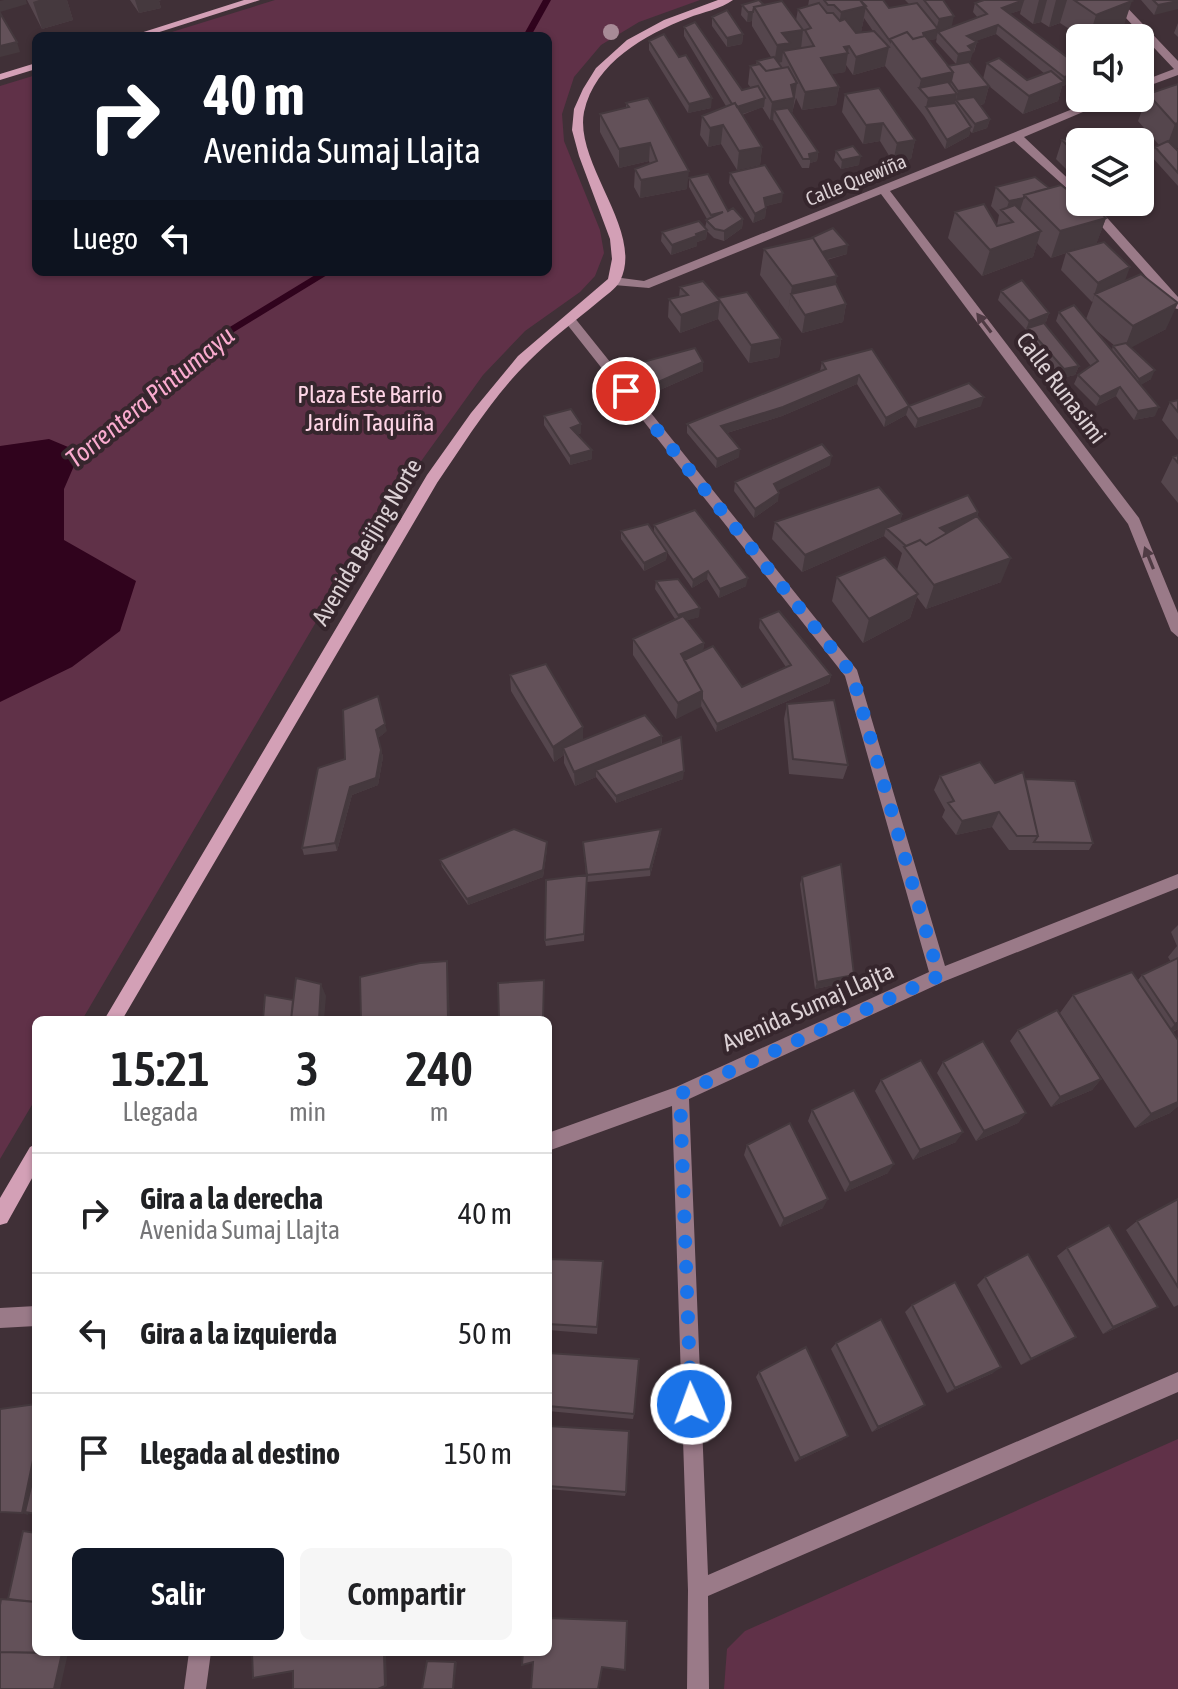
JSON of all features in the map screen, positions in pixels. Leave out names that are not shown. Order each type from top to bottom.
[{"type":"street","points":[[149,32],[255,0]]},
{"type":"street","points":[[614,281],[619,265],[618,238],[582,148],[577,127],[581,101],[594,77],[629,41],[663,24],[728,0]]},
{"type":"street","points":[[1114,0],[1178,69],[1154,80]]},
{"type":"street","points":[[0,77],[32,67]]},
{"type":"street","name":"Calle Quewiña","points":[[614,281],[645,285],[1075,112]]},
{"type":"street","points":[[1016,136],[1066,183]]},
{"type":"street","name":"Calle Runasimi","points":[[882,188],[1134,522],[1178,631]]},
{"type":"street","points":[[1099,216],[1178,305]]},
{"type":"street","name":"Avenida Beijing Norte","points":[[115,1016],[432,479],[476,416],[523,359],[614,281]]},
{"type":"street","points":[[570,320],[852,674],[939,976]]},
{"type":"street","name":"Avenida Sumaj Llajta","points":[[552,1141],[680,1094],[939,976],[1178,881]]},
{"type":"street","points":[[680,1094],[698,1590],[698,1689]]},
{"type":"street","points":[[0,1216],[32,1160]]},
{"type":"street","points":[[0,1318],[32,1316]]},
{"type":"street","points":[[698,1590],[1178,1382]]},
{"type":"street","points":[[195,1689],[199,1656]]},
{"type":"green space","name":"Plaza Este Barrio Jardín Taquiña","points":[[275,0],[700,0],[639,22],[601,45],[574,77],[562,114],[564,141],[600,230],[604,253],[595,276],[580,292],[525,331],[483,375],[363,542],[84,1016],[32,1016],[32,1105],[0,1159],[0,86],[32,76],[32,276],[552,276],[552,32],[172,32]]},
{"type":"green space","points":[[1178,1439],[1178,1689],[724,1689],[727,1649],[745,1631]]},
{"type":"shaded area","points":[[49,439],[80,452],[64,489],[64,540],[136,581],[120,631],[72,667],[0,702],[0,446]]},
{"type":"building","points":[[759,0],[764,5],[754,7],[753,12],[748,12],[742,5]]},
{"type":"building","points":[[824,0],[860,0],[866,6],[841,12]]},
{"type":"building","points":[[860,0],[883,0],[889,8],[917,3],[938,29],[913,39],[907,32],[890,41]]},
{"type":"building","points":[[924,0],[943,0],[954,16],[939,19]]},
{"type":"building","points":[[984,0],[1024,0],[1002,8],[1066,56],[1066,76],[998,25],[967,36],[977,42],[968,46],[973,51],[958,54],[938,32],[987,14],[975,3]]},
{"type":"building","points":[[1074,0],[1130,0],[1132,1],[1096,15]]},
{"type":"building","points":[[1153,0],[1178,0],[1178,1],[1158,5]]},
{"type":"building","points":[[782,1],[803,30],[782,33],[790,43],[777,45],[754,7]]},
{"type":"building","points":[[819,3],[840,21],[845,19],[856,33],[874,31],[889,47],[856,57],[849,46],[844,47],[848,53],[821,58],[839,87],[805,92],[783,51],[814,46],[805,30],[811,28],[798,9]]},
{"type":"building","points":[[727,10],[743,34],[727,38],[712,17]]},
{"type":"building","points":[[0,13],[17,42],[0,46]]},
{"type":"building","points":[[695,22],[742,90],[758,86],[765,98],[737,107],[735,103],[732,104],[684,27]]},
{"type":"building","points":[[907,32],[913,39],[925,36],[953,72],[921,79],[890,39]]},
{"type":"building","points":[[664,34],[679,57],[686,55],[712,98],[689,104],[649,41]]},
{"type":"building","points":[[774,57],[782,68],[766,71],[757,61]]},
{"type":"building","points":[[999,58],[1027,80],[1051,71],[1064,82],[1029,96],[987,63]]},
{"type":"building","points":[[969,62],[989,86],[958,91],[951,81],[953,72],[948,66]]},
{"type":"building","points":[[760,64],[766,71],[788,67],[797,83],[791,85],[794,98],[772,102],[750,66]]},
{"type":"building","points":[[948,82],[957,94],[928,98],[919,88]]},
{"type":"building","points":[[1178,84],[1178,123],[1175,124],[1154,101],[1154,92]]},
{"type":"building","points":[[879,88],[915,140],[897,143],[883,123],[866,125],[845,94]]},
{"type":"building","points":[[974,97],[990,119],[975,124],[956,100]]},
{"type":"building","points":[[648,98],[689,171],[641,180],[635,169],[657,161],[650,143],[619,149],[600,114],[629,107],[626,103]]},
{"type":"building","points":[[735,103],[762,147],[739,151],[723,125],[710,128],[702,116]]},
{"type":"building","points":[[955,103],[971,127],[947,140],[926,107]]},
{"type":"building","points":[[788,108],[818,152],[809,154],[810,159],[803,159],[774,110]]},
{"type":"building","points":[[1168,141],[1178,151],[1178,173],[1155,147]]},
{"type":"building","points":[[853,146],[861,156],[842,160],[836,151]]},
{"type":"building","points":[[765,165],[783,193],[764,198],[766,208],[755,214],[730,173]]},
{"type":"building","points":[[708,174],[728,211],[733,208],[743,219],[724,231],[715,229],[706,220],[723,212],[711,215],[689,178]]},
{"type":"building","points":[[1035,177],[1049,188],[1009,201],[996,187]]},
{"type":"building","points":[[1061,185],[1066,189],[1066,216],[1106,218],[1060,231],[1024,195]]},
{"type":"building","points":[[984,204],[997,226],[1013,222],[1001,210],[1015,205],[1041,231],[990,250],[955,212]]},
{"type":"building","points":[[699,221],[707,230],[672,245],[662,232]]},
{"type":"building","points":[[833,228],[848,245],[822,252],[811,238]]},
{"type":"building","points":[[813,238],[837,276],[792,286],[764,249]]},
{"type":"building","points":[[1104,242],[1130,267],[1098,283],[1067,252]]},
{"type":"building","points":[[1141,274],[1178,303],[1133,326],[1095,294]]},
{"type":"building","points":[[1022,280],[1049,313],[1029,321],[1001,291]]},
{"type":"building","points":[[703,281],[720,301],[681,315],[669,299],[688,295],[680,287]]},
{"type":"building","points":[[836,284],[846,304],[805,315],[791,294]]},
{"type":"building","points":[[747,292],[781,339],[751,345],[718,298]]},
{"type":"building","points":[[1074,305],[1159,407],[1138,411],[1120,387],[1100,397],[1078,375],[1098,361],[1059,312]]},
{"type":"building","points":[[1044,323],[1079,366],[1064,369],[1028,328]]},
{"type":"building","points":[[1126,343],[1155,370],[1139,379],[1113,346]]},
{"type":"building","points":[[695,348],[703,362],[654,384],[639,363]]},
{"type":"building","points":[[872,349],[909,406],[886,418],[859,375],[783,407],[721,426],[740,449],[717,459],[687,424],[826,369],[822,362]]},
{"type":"building","points":[[969,383],[984,397],[918,419],[909,406]]},
{"type":"building","points":[[1178,400],[1178,412],[1170,402]]},
{"type":"building","points":[[571,409],[581,424],[571,428],[592,450],[570,456],[544,416]]},
{"type":"building","points":[[822,444],[832,456],[774,484],[779,493],[755,509],[735,482]]},
{"type":"building","points":[[879,487],[902,514],[805,555],[775,522]]},
{"type":"building","points":[[968,495],[978,512],[940,528],[947,533],[926,545],[920,540],[906,546],[886,528]]},
{"type":"building","points":[[695,510],[748,578],[720,589],[708,571],[693,580],[654,525]]},
{"type":"building","points":[[977,516],[1011,558],[934,585],[904,547],[920,540],[926,545]]},
{"type":"building","points":[[648,524],[667,552],[644,563],[621,531]]},
{"type":"building","points":[[885,557],[918,594],[869,619],[837,577]]},
{"type":"building","points":[[678,579],[700,608],[678,615],[656,581]]},
{"type":"building","points":[[779,611],[831,675],[717,724],[684,660],[713,646],[742,687],[791,665],[760,619]]},
{"type":"building","points":[[683,616],[704,643],[681,654],[702,691],[678,703],[633,639]]},
{"type":"building","points":[[546,664],[583,727],[553,747],[510,675]]},
{"type":"building","points":[[378,696],[385,724],[376,730],[381,750],[376,778],[350,787],[335,843],[302,848],[318,768],[345,759],[343,710]]},
{"type":"building","points":[[834,700],[848,765],[793,759],[787,704]]},
{"type":"building","points":[[645,715],[662,736],[574,772],[563,748]]},
{"type":"building","points":[[681,737],[684,771],[616,796],[596,770]]},
{"type":"building","points":[[980,762],[995,783],[1023,772],[1038,836],[1017,836],[999,812],[962,821],[948,803],[954,801],[940,776]]},
{"type":"building","points":[[1025,779],[1075,781],[1093,843],[1034,842],[1038,836]]},
{"type":"building","points":[[514,829],[547,842],[543,870],[467,899],[440,860]]},
{"type":"building","points":[[661,829],[650,869],[587,875],[583,842]]},
{"type":"building","points":[[841,864],[854,975],[817,982],[802,877]]},
{"type":"building","points":[[587,875],[584,934],[545,940],[546,880]]},
{"type":"building","points":[[1178,958],[1178,1022],[1175,1024],[1142,975]]},
{"type":"building","points":[[447,961],[448,1016],[361,1016],[360,977],[420,963]]},
{"type":"building","points":[[1132,972],[1178,1040],[1178,1102],[1151,1114],[1073,995]]},
{"type":"building","points":[[296,978],[321,984],[319,1016],[291,1016]]},
{"type":"building","points":[[544,980],[543,1016],[499,1016],[498,983]]},
{"type":"building","points":[[265,995],[293,1000],[291,1016],[263,1016]]},
{"type":"building","points":[[1057,1010],[1101,1079],[1060,1097],[1018,1030]]},
{"type":"building","points":[[983,1041],[1026,1113],[984,1131],[943,1062]]},
{"type":"building","points":[[921,1060],[963,1132],[920,1150],[881,1080]]},
{"type":"building","points":[[854,1090],[894,1164],[850,1183],[812,1110]]},
{"type":"building","points":[[790,1123],[828,1199],[784,1219],[747,1145]]},
{"type":"building","points":[[1178,1199],[1178,1287],[1137,1221]]},
{"type":"building","points":[[1109,1225],[1158,1307],[1113,1327],[1067,1248]]},
{"type":"building","points":[[1028,1254],[1076,1337],[1031,1359],[985,1277]]},
{"type":"building","points":[[552,1259],[603,1261],[597,1327],[552,1324]]},
{"type":"building","points":[[955,1282],[1001,1367],[955,1388],[912,1305]]},
{"type":"building","points":[[881,1319],[925,1405],[878,1427],[836,1343]]},
{"type":"building","points":[[806,1347],[848,1436],[800,1458],[759,1372]]},
{"type":"building","points":[[552,1353],[639,1359],[634,1414],[552,1406]]},
{"type":"building","points":[[32,1405],[32,1465],[22,1513],[0,1512],[0,1409]]},
{"type":"building","points":[[552,1426],[629,1431],[626,1492],[552,1486]]},
{"type":"building","points":[[32,1482],[32,1513],[25,1512]]},
{"type":"building","points":[[23,1531],[32,1532],[32,1602],[8,1599]]},
{"type":"building","points":[[1,1599],[32,1602],[32,1653],[0,1652]]},
{"type":"building","points":[[552,1618],[627,1621],[625,1670],[602,1667],[598,1689],[531,1689],[533,1662],[522,1665],[523,1656],[552,1656]]},
{"type":"building","points":[[0,1652],[61,1656],[54,1689],[0,1689]]},
{"type":"building","points":[[252,1656],[384,1656],[385,1686],[378,1689],[293,1689],[293,1671],[253,1678]]},
{"type":"building","points":[[427,1661],[455,1662],[453,1689],[422,1689]]},
{"type":"waterway","name":"Torrentera Pintumayu","points":[[529,32],[547,0]]},
{"type":"waterway","name":"Torrentera Pintumayu","points":[[70,461],[99,441],[218,338],[320,276]]},
{"type":"route","points":[[626,391],[852,674],[939,976],[680,1094],[691,1404]]}]
